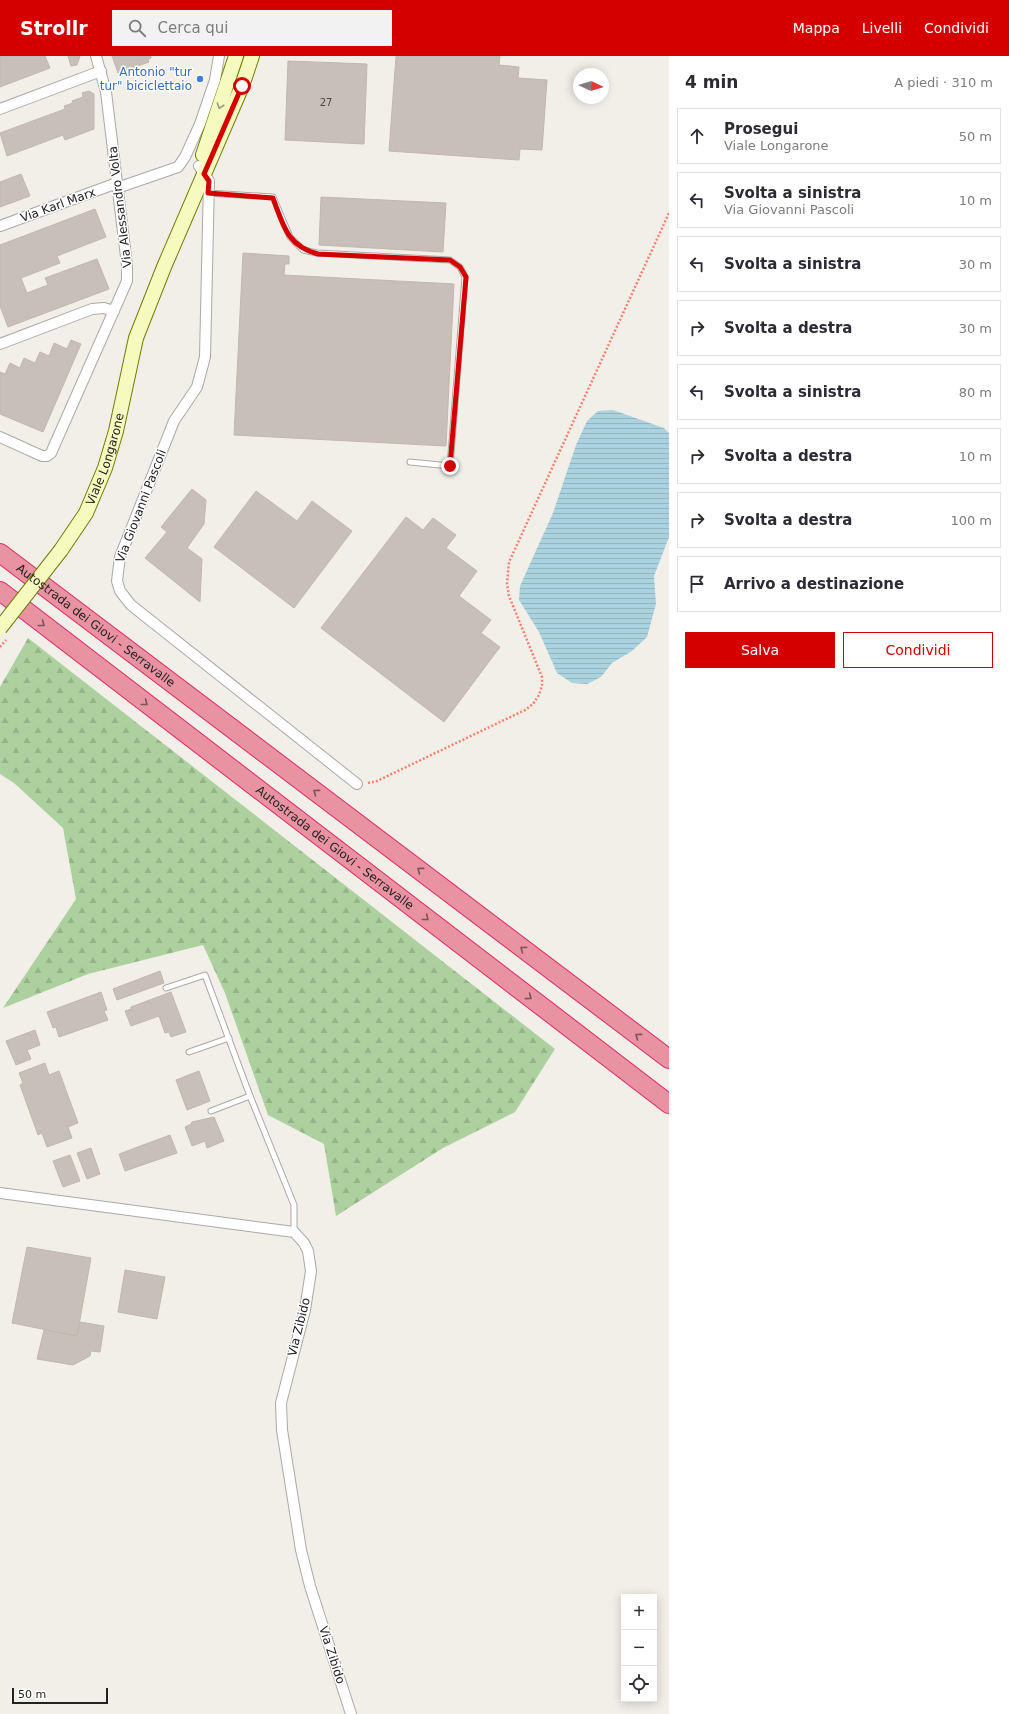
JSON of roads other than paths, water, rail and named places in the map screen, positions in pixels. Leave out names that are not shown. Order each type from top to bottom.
[{"type":"highway","name":"Autostrada dei Giovi - Serravalle","points":[[0,553],[669,1060]]},
{"type":"highway","name":"Autostrada dei Giovi - Serravalle","points":[[0,591],[669,1104]]},
{"type":"main road","name":"Viale Longarone","points":[[0,628],[61,550],[86,513],[105,468],[116,431],[136,338],[201,170],[236,56]]},
{"type":"main road","name":"Viale Longarone","points":[[201,170],[242,86],[252,56]]},
{"type":"street","name":"Via Alessandro Volta","points":[[0,437],[42,456],[47,456],[51,453],[114,311],[128,274],[106,92],[96,56]]},
{"type":"street","points":[[117,185],[178,167],[185,157],[200,124],[215,80],[219,56]]},
{"type":"street","points":[[0,109],[101,72]]},
{"type":"street","name":"Via Giovanni Pascoli","points":[[201,170],[209,181],[205,357],[197,387],[174,421],[149,482],[120,557],[117,581],[120,591],[131,605],[357,784]]},
{"type":"street","name":"Via Karl Marx","points":[[0,226],[117,185]]},
{"type":"street","points":[[0,344],[92,309],[104,308],[114,311]]},
{"type":"street","points":[[0,1193],[294,1232]]},
{"type":"street","name":"Via Zibido","points":[[294,1232],[304,1243],[308,1251],[312,1272],[305,1310],[281,1403],[282,1430],[301,1550],[310,1586],[351,1714]]},
{"type":"lane","points":[[208,193],[273,198],[290,237],[303,250],[318,254],[450,260],[460,267],[466,277],[450,466],[410,462]]},
{"type":"lane","points":[[166,988],[205,974],[250,1096],[294,1204],[294,1232]]},
{"type":"lane","points":[[189,1052],[229,1038]]},
{"type":"lane","points":[[211,1111],[250,1096]]},
{"type":"water","points":[[613,410],[664,428],[669,433],[669,537],[654,576],[656,604],[647,637],[632,651],[612,663],[601,677],[587,684],[572,683],[557,673],[539,632],[519,600],[520,586],[553,513],[576,445],[587,421],[598,411]]},
{"type":"place","name":"Antonio \"tur tur\" biciclettaio","points":[[200,79]]}]
